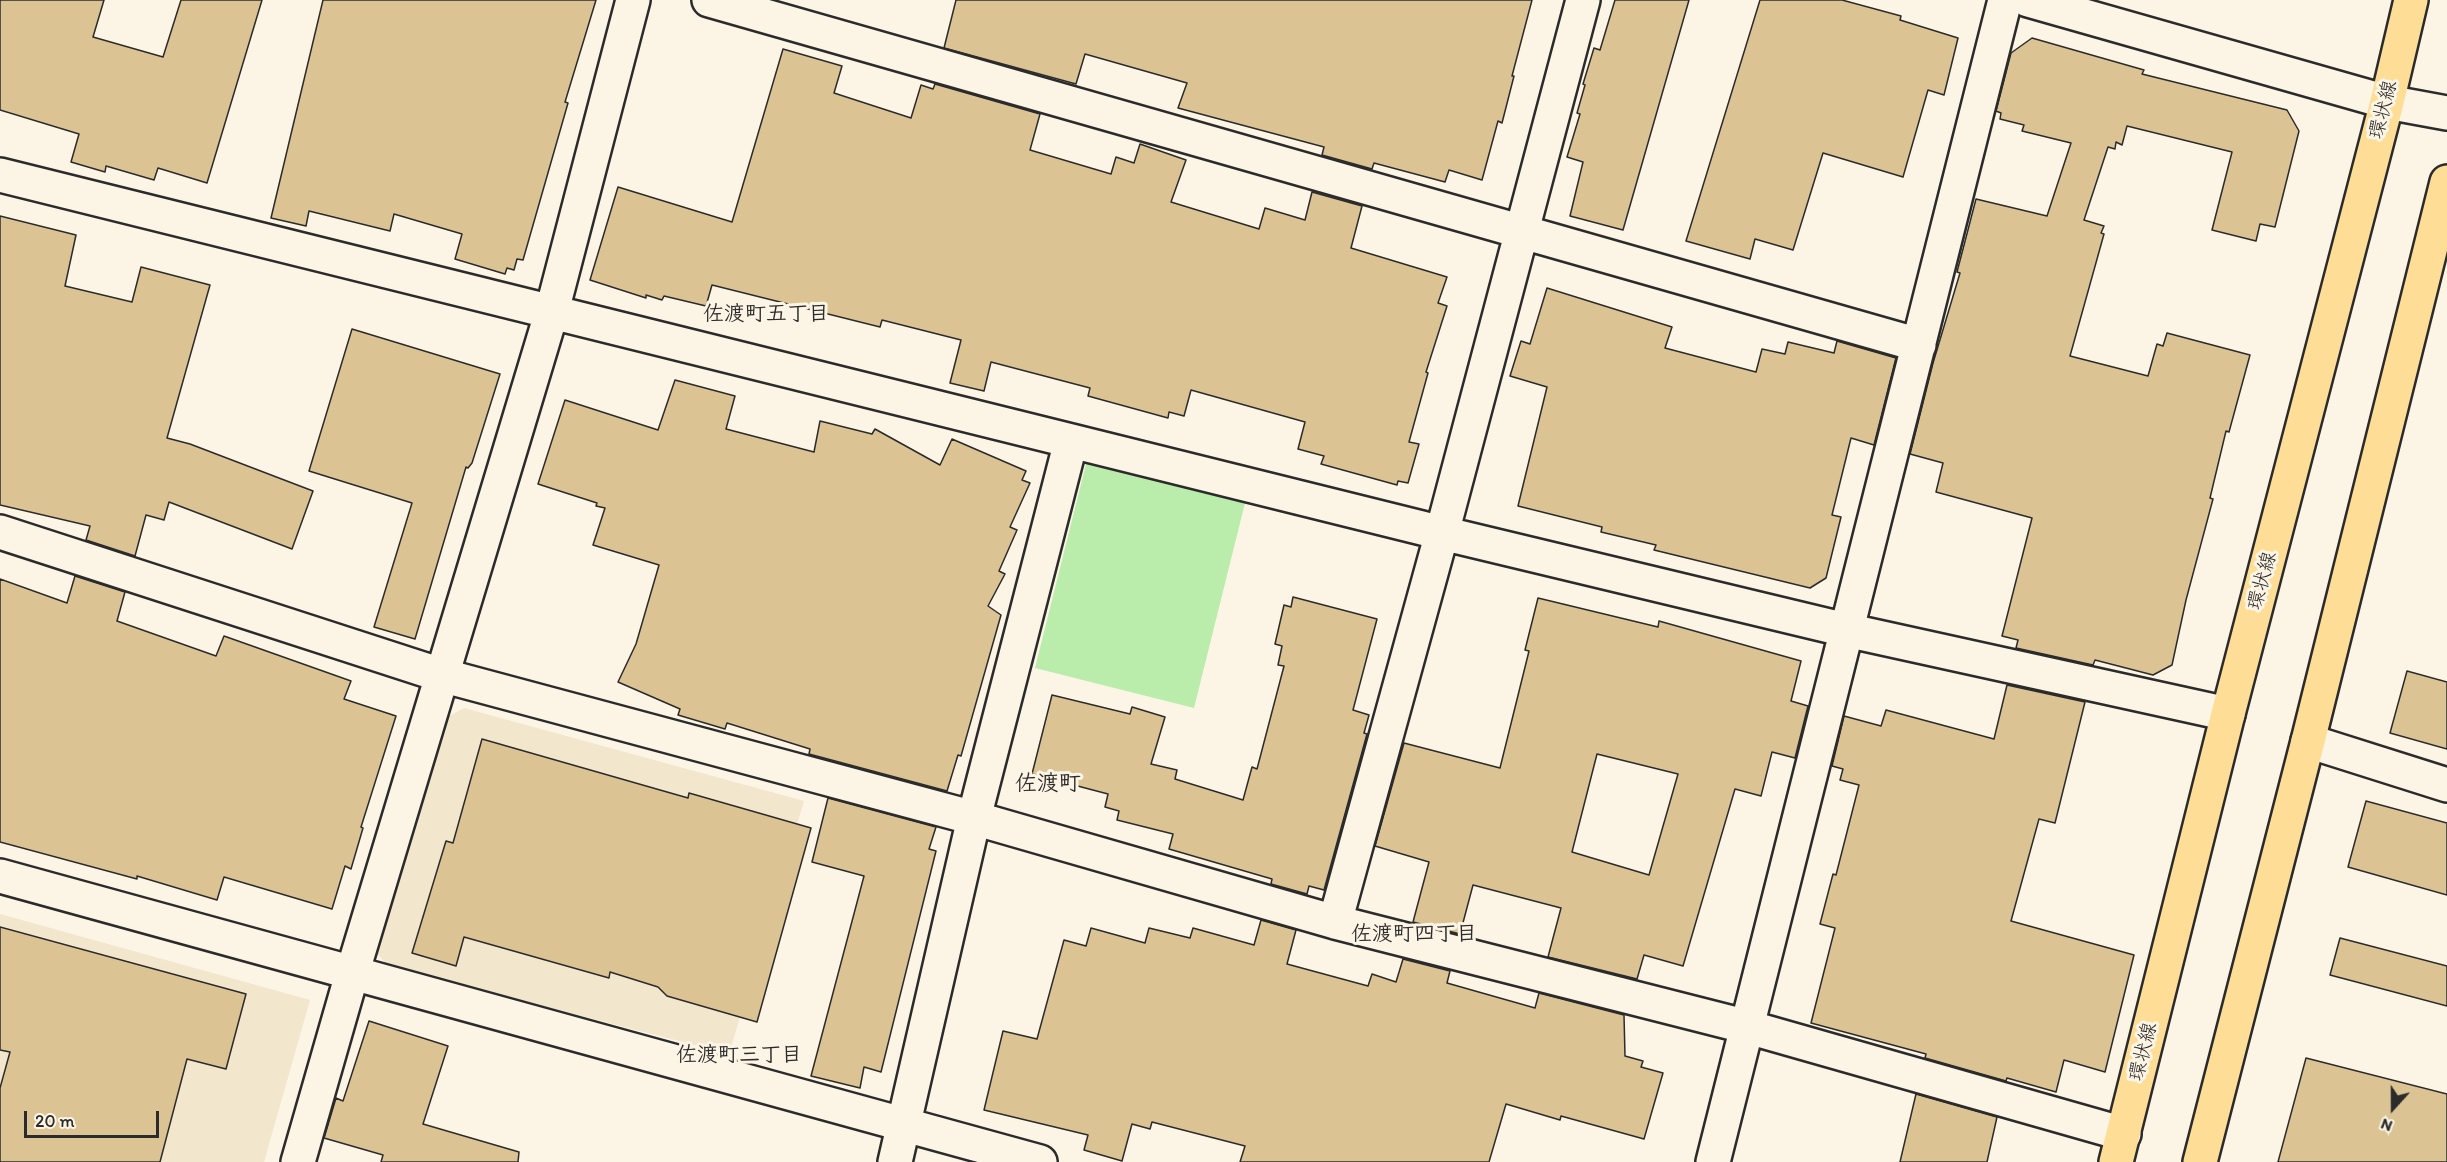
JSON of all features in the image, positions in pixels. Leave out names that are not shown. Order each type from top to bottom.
[{"type":"main road","name":"環状線","points":[[2120,1148],[2228,714],[2387,102],[2411,0]]},
{"type":"main road","points":[[2200,1162],[2308,741],[2447,182]]},
{"type":"street","points":[[298,1162],[441,675],[552,311],[633,0]]},
{"type":"street","points":[[709,0],[1919,345]]},
{"type":"street","points":[[1335,922],[1442,533],[1583,0]]},
{"type":"street","points":[[1713,1162],[2005,0]]},
{"type":"street","points":[[2028,0],[2387,102],[2447,113]]},
{"type":"street","points":[[0,175],[1442,533],[1846,630],[2228,714]]},
{"type":"street","points":[[895,1162],[974,818],[1071,441]]},
{"type":"street","points":[[0,532],[441,675],[974,818],[1335,922],[1748,1027],[2120,1148]]},
{"type":"street","points":[[2308,741],[2447,784]]},
{"type":"street","points":[[0,876],[1040,1162]]},
{"type":"shaded area","points":[[464,708],[804,801],[729,1054],[388,966],[375,951],[449,716]]},
{"type":"shaded area","points":[[0,914],[310,1000],[264,1162],[0,1162]]},
{"type":"green space","points":[[1087,460],[1246,499],[1194,708],[1035,668]]},
{"type":"building","points":[[0,0],[104,0],[93,37],[163,57],[181,0],[262,0],[207,183],[158,168],[154,180],[106,166],[105,172],[71,162],[79,134],[0,110]]},
{"type":"building","points":[[323,0],[596,0],[565,102],[568,103],[523,260],[517,259],[514,270],[507,268],[505,274],[455,259],[462,234],[394,214],[390,231],[309,211],[306,226],[271,218]]},
{"type":"building","points":[[956,0],[1532,0],[1502,123],[1498,121],[1482,180],[1449,170],[1445,182],[1374,163],[1372,169],[1322,155],[1324,147],[1178,108],[1187,83],[1085,54],[1076,84],[944,48]]},
{"type":"building","points":[[1615,0],[1689,0],[1623,230],[1570,216],[1583,162],[1567,157],[1580,114],[1577,113],[1585,85],[1583,84],[1594,48],[1600,50]]},
{"type":"building","points":[[1760,0],[1842,0],[1901,16],[1900,20],[1958,38],[1944,95],[1928,90],[1903,177],[1823,153],[1793,250],[1755,239],[1750,259],[1686,241]]},
{"type":"building","points":[[2032,38],[2144,70],[2142,74],[2287,110],[2299,131],[2275,227],[2260,224],[2256,241],[2212,230],[2232,152],[2127,126],[2122,145],[2116,142],[2115,149],[2108,147],[2084,220],[2104,226],[2101,233],[2104,234],[2070,356],[2148,376],[2157,344],[2163,346],[2167,333],[2250,355],[2229,432],[2226,431],[2210,498],[2213,499],[2186,600],[2172,665],[2153,675],[2095,660],[2093,665],[2016,648],[2018,640],[2002,636],[2032,518],[1936,492],[1943,463],[1910,454],[1933,363],[1960,273],[1957,272],[1976,199],[2047,216],[2071,143],[2022,131],[2024,125],[2000,119],[2001,113],[1996,111],[2011,53]]},
{"type":"building","points":[[783,49],[842,66],[834,93],[911,118],[921,85],[933,89],[935,84],[1040,114],[1030,150],[1111,174],[1116,157],[1134,163],[1140,144],[1186,160],[1171,202],[1259,229],[1265,208],[1305,220],[1312,192],[1362,206],[1351,248],[1447,277],[1438,303],[1447,306],[1426,372],[1428,373],[1409,442],[1419,444],[1408,483],[1398,481],[1397,485],[1321,464],[1324,456],[1298,449],[1305,422],[1191,390],[1184,416],[1169,412],[1168,418],[1088,396],[1090,388],[991,362],[984,391],[950,383],[961,340],[882,320],[880,327],[712,285],[706,306],[664,296],[662,300],[646,295],[646,298],[590,280],[618,187],[732,222]]},
{"type":"building","points":[[0,216],[76,235],[65,286],[132,302],[141,267],[210,285],[167,438],[190,444],[313,491],[292,549],[169,502],[164,520],[146,515],[135,556],[86,540],[90,526],[0,505]]},
{"type":"building","points":[[1547,288],[1672,327],[1665,348],[1756,372],[1762,349],[1785,354],[1788,342],[1834,353],[1837,341],[1896,358],[1874,445],[1851,438],[1832,515],[1841,517],[1826,578],[1810,588],[1654,550],[1656,545],[1601,532],[1602,527],[1518,506],[1547,387],[1510,376],[1521,341],[1530,344]]},
{"type":"building","points":[[352,329],[500,374],[472,463],[468,468],[466,467],[415,639],[374,627],[412,503],[309,471]]},
{"type":"building","points":[[675,380],[735,396],[726,429],[814,452],[820,421],[872,434],[875,429],[940,465],[952,439],[1026,471],[1022,480],[1030,483],[1010,527],[1017,530],[999,571],[1005,574],[988,606],[1001,615],[961,756],[958,755],[947,791],[809,754],[810,749],[727,723],[725,729],[678,715],[680,709],[618,682],[636,644],[659,565],[593,545],[605,508],[596,506],[597,503],[538,484],[565,400],[658,430]]},
{"type":"building","points":[[75,576],[125,592],[117,621],[216,656],[224,636],[351,681],[344,699],[396,716],[361,827],[363,828],[351,869],[345,866],[332,909],[224,877],[217,900],[137,876],[137,879],[0,842],[0,579],[67,603]]},
{"type":"building","points":[[1293,597],[1377,619],[1353,710],[1369,715],[1364,733],[1367,734],[1324,890],[1309,886],[1307,894],[1271,884],[1272,879],[1169,849],[1173,834],[1117,820],[1119,811],[1105,807],[1108,794],[1032,774],[1052,695],[1130,714],[1132,707],[1165,717],[1151,764],[1177,770],[1175,779],[1243,800],[1252,767],[1257,769],[1284,666],[1278,665],[1282,646],[1275,644],[1284,605],[1291,607]]},
{"type":"building","points":[[1538,598],[1658,627],[1659,621],[1801,661],[1791,701],[1808,706],[1795,758],[1772,752],[1761,796],[1735,789],[1683,966],[1644,955],[1637,979],[1548,957],[1561,908],[1473,885],[1460,934],[1413,922],[1429,862],[1375,846],[1404,743],[1500,768],[1529,651],[1525,650]],"holes":[[[1597,754],[1678,774],[1649,875],[1572,852]]]},
{"type":"building","points":[[2407,671],[2447,682],[2447,749],[2390,733]]},
{"type":"building","points":[[2007,685],[2085,702],[2055,823],[2039,819],[2011,921],[2134,955],[2105,1072],[2064,1060],[2056,1092],[2007,1078],[2006,1081],[1925,1058],[1926,1054],[1811,1023],[1835,928],[1820,924],[1833,874],[1836,875],[1859,785],[1840,780],[1843,769],[1832,766],[1844,716],[1881,726],[1886,710],[1994,739]]},
{"type":"building","points":[[482,739],[688,798],[689,793],[811,828],[757,1022],[667,996],[658,987],[610,972],[609,978],[464,937],[456,966],[412,953],[446,841],[453,843]]},
{"type":"building","points":[[828,798],[936,827],[929,849],[936,851],[881,1072],[864,1067],[860,1088],[811,1076],[864,876],[812,862]]},
{"type":"building","points":[[2366,801],[2447,823],[2447,895],[2348,867]]},
{"type":"building","points":[[1261,920],[1296,930],[1287,964],[1368,986],[1372,974],[1396,982],[1403,959],[1450,971],[1447,983],[1535,1008],[1539,993],[1624,1015],[1625,1056],[1643,1061],[1641,1067],[1663,1073],[1644,1139],[1561,1116],[1560,1120],[1506,1104],[1489,1162],[1240,1162],[1245,1146],[1152,1122],[1150,1129],[1132,1124],[1122,1161],[1084,1150],[1088,1135],[984,1110],[1003,1031],[1037,1039],[1064,940],[1086,946],[1091,928],[1145,943],[1149,928],[1190,938],[1193,928],[1254,945]]},
{"type":"building","points":[[0,927],[246,994],[226,1069],[187,1059],[160,1162],[0,1162],[0,1088],[10,1052],[0,1050]]},
{"type":"building","points":[[2340,938],[2447,966],[2447,1006],[2330,975]]},
{"type":"building","points":[[369,1021],[448,1046],[423,1124],[519,1152],[518,1162],[381,1162],[383,1155],[324,1138],[336,1098],[343,1101]]},
{"type":"building","points":[[2306,1058],[2447,1094],[2447,1162],[2278,1162]]},
{"type":"building","points":[[1916,1094],[1997,1117],[1987,1162],[1900,1162]]},
{"type":"district","name":"佐渡町五丁目","points":[[766,315]]},
{"type":"district","name":"佐渡町","points":[[1048,784]]},
{"type":"district","name":"佐渡町四丁目","points":[[1414,935]]},
{"type":"district","name":"佐渡町三丁目","points":[[739,1056]]}]
